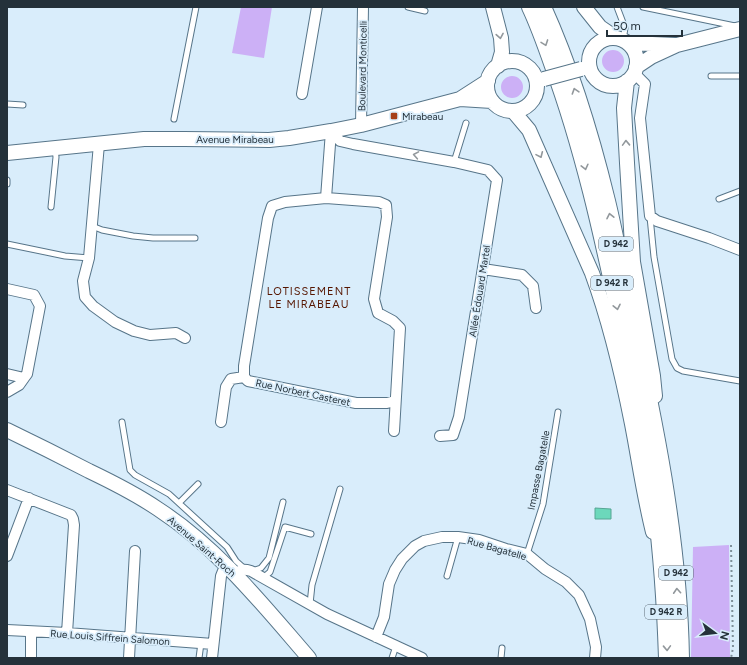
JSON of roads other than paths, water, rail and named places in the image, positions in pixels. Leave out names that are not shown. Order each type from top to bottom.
[{"type":"main road","points":[[493,7],[502,38],[502,52],[498,66]]},
{"type":"main road","name":"D 942 R","points":[[530,7],[566,102],[596,211],[613,288],[652,482],[662,567],[667,658]]},
{"type":"main road","name":"D 942","points":[[543,7],[570,72],[595,154],[646,380],[666,488],[672,530],[681,658]]},
{"type":"main road","points":[[584,7],[600,27],[622,40],[634,50],[637,58],[624,108],[633,262],[652,376],[666,488]]},
{"type":"main road","points":[[585,67],[601,82],[608,85],[621,84],[651,57],[678,45],[740,28]]},
{"type":"main road","points":[[540,80],[585,67],[596,46],[609,38],[678,45]]},
{"type":"main road","points":[[518,62],[530,69],[540,80],[536,95],[532,102],[520,110],[505,110],[498,107],[489,95],[488,81],[490,75],[498,66],[504,63],[518,62]]},
{"type":"main road","points":[[460,99],[488,81]]},
{"type":"main road","name":"Avenue Mirabeau","points":[[7,153],[161,139],[269,140],[289,138],[361,125],[460,99]]},
{"type":"main road","points":[[460,99],[492,101]]},
{"type":"main road","points":[[513,111],[529,130],[592,273],[601,297],[618,357],[647,510],[662,567]]},
{"type":"main road","name":"Avenue Saint-Roch","points":[[7,430],[123,488],[159,509],[213,553],[239,570],[245,584],[309,658]]},
{"type":"street","points":[[302,94],[317,7]]},
{"type":"street","name":"Boulevard Monticelli","points":[[361,125],[363,7]]},
{"type":"street","points":[[632,74],[645,84],[640,118],[650,216],[658,221],[740,250]]},
{"type":"street","points":[[331,131],[340,141],[454,162]]},
{"type":"street","points":[[326,198],[331,131]]},
{"type":"street","points":[[100,144],[89,258],[83,281],[85,297],[93,306],[115,322],[134,331],[150,335],[176,333],[185,338]]},
{"type":"street","name":"Allée Édouard Martel","points":[[440,436],[453,435],[459,417],[497,180],[488,170],[454,162]]},
{"type":"street","name":"Rue Norbert Casteret","points":[[326,198],[379,202],[386,206],[387,217],[374,299],[378,313],[393,321],[400,328],[396,401],[387,403],[356,403],[248,381],[244,377],[244,366],[265,233],[272,206],[285,202],[326,198]]},
{"type":"street","points":[[483,269],[522,275],[533,286],[536,308]]},
{"type":"street","points":[[7,289],[34,295],[40,306],[27,374],[19,385],[7,392]]},
{"type":"street","points":[[7,374],[24,378]]},
{"type":"street","points":[[221,422],[226,387],[231,379],[244,377]]},
{"type":"street","points":[[394,431],[396,401]]},
{"type":"street","points":[[7,490],[70,515],[73,519],[74,525],[67,633]]},
{"type":"street","points":[[7,556],[29,498]]},
{"type":"street","name":"Rue Bagatelle","points":[[376,637],[384,617],[389,584],[402,559],[415,546],[424,541],[442,537],[458,537],[479,540],[527,554],[545,569],[566,582],[579,595],[590,619],[596,647],[595,658]]},
{"type":"street","points":[[129,658],[135,551]]},
{"type":"street","points":[[212,658],[221,576],[223,571],[239,570],[263,578],[327,614],[422,658]]},
{"type":"street","name":"Rue Louis Siffrein Salomon","points":[[7,630],[213,644]]},
{"type":"street","points":[[31,632],[31,658]]},
{"type":"lane","points":[[174,119],[196,7]]},
{"type":"lane","points":[[408,7],[425,11]]},
{"type":"lane","points":[[617,7],[625,28],[622,40]]},
{"type":"lane","points":[[643,7],[740,28]]},
{"type":"lane","points":[[711,76],[740,76]]},
{"type":"lane","points":[[7,104],[23,105]]},
{"type":"lane","points":[[454,162],[466,123]]},
{"type":"lane","points":[[51,206],[56,157],[55,148]]},
{"type":"lane","points":[[719,199],[740,191]]},
{"type":"lane","points":[[650,216],[654,257],[672,359],[677,368],[683,371],[740,381]]},
{"type":"lane","points":[[92,226],[102,230],[133,236],[153,238],[195,238]]},
{"type":"lane","points":[[7,244],[65,256],[89,258]]},
{"type":"lane","name":"Impasse Bagatelle","points":[[527,554],[543,504],[558,412]]},
{"type":"lane","points":[[122,422],[130,470],[135,475],[169,494],[227,547],[236,560],[239,570],[262,568],[269,558],[284,502]]},
{"type":"lane","points":[[179,503],[198,484]]},
{"type":"lane","points":[[310,604],[312,585],[340,489]]},
{"type":"lane","points":[[263,578],[270,572],[285,527],[311,534]]},
{"type":"lane","points":[[447,576],[458,537]]},
{"type":"lane","points":[[199,658],[201,643]]},
{"type":"lane","points":[[392,658],[396,646]]},
{"type":"lane","points":[[501,658],[502,648]]},
{"type":"place","name":"Mirabeau","points":[[394,116]]},
{"type":"district","name":"LOTISSEMENT LE MIRABEAU","points":[[309,297]]}]
